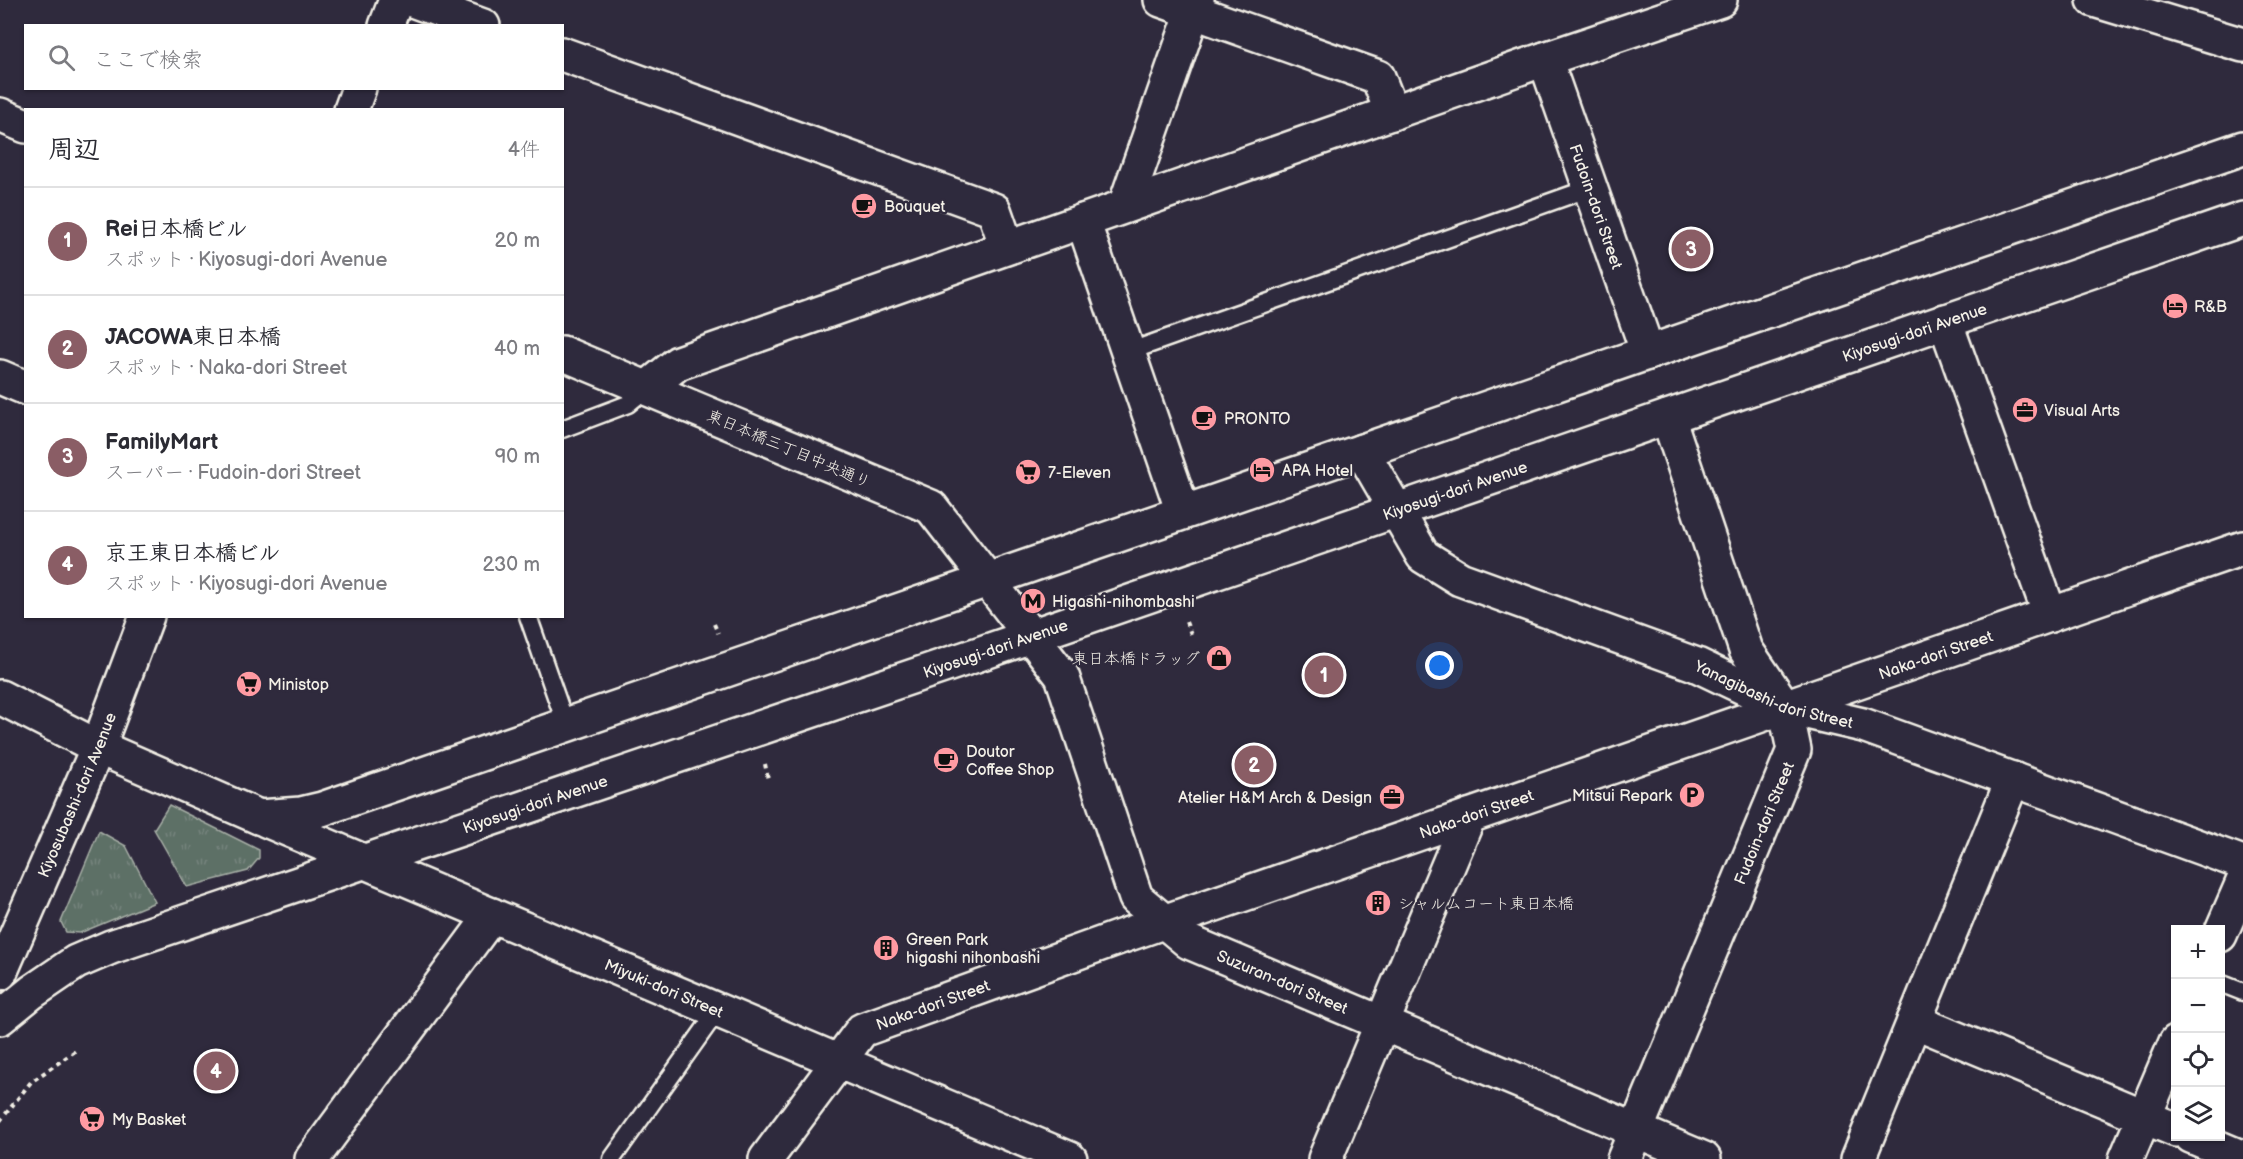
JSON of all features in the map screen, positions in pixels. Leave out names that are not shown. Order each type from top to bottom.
[{"type":"street","points":[[387,24],[396,0]]},
{"type":"street","points":[[412,0],[478,24]]},
{"type":"street","points":[[1161,0],[1195,6],[1378,77],[1392,113]]},
{"type":"street","points":[[647,388],[678,363],[1545,59],[1720,0]]},
{"type":"street","points":[[2094,0],[2243,45]]},
{"type":"street","points":[[1125,206],[1195,6]]},
{"type":"street","points":[[564,55],[994,210],[1007,247]]},
{"type":"street","name":"Fudoin-dori Street","points":[[1545,59],[1648,353]]},
{"type":"street","points":[[352,108],[358,90]]},
{"type":"street","points":[[0,115],[24,125]]},
{"type":"street","points":[[259,817],[301,814],[322,809],[2243,148]]},
{"type":"street","name":"Kiyosugi-dori Avenue","points":[[0,1018],[32,992],[76,962],[111,946],[366,862],[1031,636],[2243,219]]},
{"type":"street","points":[[1083,221],[1184,512]]},
{"type":"street","points":[[1945,321],[2050,615]]},
{"type":"street","name":"東日本橋三丁目中央通り","points":[[564,354],[932,507],[1031,636]]},
{"type":"street","points":[[0,377],[24,387]]},
{"type":"street","name":"Fudoin-dori Street","points":[[1630,1145],[1794,750],[1785,707],[1746,650],[1668,417]]},
{"type":"street","name":"Yanagibashi-dori Street","points":[[1362,451],[1423,556],[1460,579],[1697,665],[1785,707],[1863,725],[2243,863]]},
{"type":"street","name":"Naka-dori Street","points":[[766,1159],[862,1029],[2243,548]]},
{"type":"street","name":"Kiyosubashi-dori Avenue","points":[[0,973],[98,747],[146,618]]},
{"type":"street","name":"Suzuran-dori Street","points":[[1031,636],[1062,676],[1136,898],[1189,942],[1382,1023],[1630,1145],[1704,1159]]},
{"type":"street","name":"Miyuki-dori Street","points":[[0,697],[98,747],[259,817],[1068,1159]]},
{"type":"street","points":[[1858,1159],[2013,780]]},
{"type":"street","points":[[1325,1159],[1470,816]]},
{"type":"street","points":[[2224,925],[2243,882]]},
{"type":"street","points":[[312,1159],[492,915]]},
{"type":"street","points":[[1914,1022],[2171,1128]]},
{"type":"street","points":[[2126,1159],[2171,1052]]},
{"type":"street","points":[[2201,1141],[2243,1158]]},
{"type":"lane","points":[[1128,352],[1590,188]]},
{"type":"lane","points":[[564,428],[628,404],[647,388]]},
{"type":"lane","points":[[529,618],[566,725]]},
{"type":"lane","points":[[2225,985],[2243,992]]},
{"type":"lane","points":[[612,1159],[718,1010]]},
{"type":"path","points":[[0,1121],[32,1082],[78,1048]]},
{"type":"green space","points":[[169,805],[259,850],[259,858],[248,871],[187,887],[154,829]]},
{"type":"green space","points":[[99,831],[126,846],[155,902],[80,933],[66,932],[61,922]]},
{"type":"place","name":"Bouquet","points":[[864,206]]},
{"type":"place","name":"FamilyMart","points":[[1691,249]]},
{"type":"place","name":"R&B","points":[[2175,306]]},
{"type":"place","name":"Visual Arts","points":[[2025,410]]},
{"type":"place","name":"PRONTO","points":[[1204,418]]},
{"type":"place","name":"APA Hotel","points":[[1262,470]]},
{"type":"place","name":"7-Eleven","points":[[1028,472]]},
{"type":"place","name":"Higashi-nihombashi","points":[[1033,601]]},
{"type":"place","name":"東日本橋ドラッグ","points":[[1219,658]]},
{"type":"place","name":"Rei日本橋ビル","points":[[1324,675]]},
{"type":"place","name":"Ministop","points":[[249,684]]},
{"type":"place","name":"Doutor Coffee Shop","points":[[946,760]]},
{"type":"place","name":"JACOWA東日本橋","points":[[1254,765]]},
{"type":"place","name":"Mitsui Repark","points":[[1692,795]]},
{"type":"place","name":"Atelier H&M Arch & Design","points":[[1392,797]]},
{"type":"place","name":"シャルムコート東日本橋","points":[[1378,903]]},
{"type":"place","name":"Green Park higashi nihonbashi","points":[[886,948]]},
{"type":"place","name":"京王東日本橋ビル","points":[[216,1071]]},
{"type":"place","name":"My Basket","points":[[92,1119]]}]
